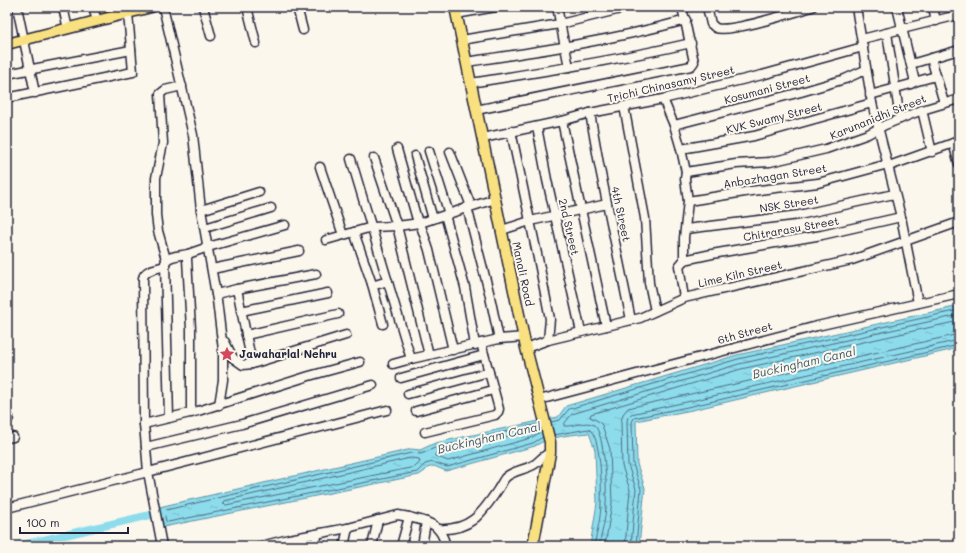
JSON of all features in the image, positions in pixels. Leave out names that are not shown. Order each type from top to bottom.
[{"type":"main road","points":[[7,44],[97,21],[121,12],[150,7]]},
{"type":"main road","name":"Manali Road","points":[[455,11],[483,138],[526,348],[550,442],[550,453],[533,546]]},
{"type":"street","points":[[17,7],[35,93]]},
{"type":"street","points":[[63,7],[68,29]]},
{"type":"street","points":[[93,7],[97,21]]},
{"type":"street","points":[[163,7],[193,135],[201,210],[222,336],[223,380],[219,405]]},
{"type":"street","points":[[203,7],[211,36]]},
{"type":"street","points":[[247,7],[256,43]]},
{"type":"street","points":[[297,7],[303,30]]},
{"type":"street","points":[[455,11],[496,7]]},
{"type":"street","points":[[557,7],[569,67]]},
{"type":"street","points":[[462,40],[560,24],[629,7]]},
{"type":"street","points":[[476,110],[693,65],[694,62],[691,44],[682,7]]},
{"type":"street","points":[[707,7],[711,24],[717,28],[721,28],[736,27],[812,7]]},
{"type":"street","points":[[856,7],[865,70],[871,99],[901,217],[918,304]]},
{"type":"street","points":[[897,7],[914,82]]},
{"type":"street","points":[[933,7],[936,21]]},
{"type":"street","points":[[7,98],[133,72],[131,50],[121,12]]},
{"type":"street","name":"Trichi Chinasamy Street","points":[[483,138],[511,131],[537,127],[590,113],[663,99],[762,75],[862,43],[887,33],[958,14]]},
{"type":"street","points":[[466,62],[566,47],[630,34],[686,20]]},
{"type":"street","points":[[887,33],[900,119]]},
{"type":"street","points":[[471,83],[646,54],[691,44]]},
{"type":"street","points":[[7,74],[131,50]]},
{"type":"street","points":[[911,64],[959,50]]},
{"type":"street","points":[[932,58],[944,103]]},
{"type":"street","name":"Kosumani Street","points":[[674,125],[801,92],[845,79],[865,70]]},
{"type":"street","name":"KVK Swamy Street","points":[[681,149],[754,136],[871,99],[914,82],[936,76]]},
{"type":"street","points":[[169,418],[166,263],[156,222],[156,178],[163,143],[160,94],[165,90],[182,86]]},
{"type":"street","points":[[663,99],[674,125],[686,172],[685,179],[688,201],[684,260],[679,266],[684,298]]},
{"type":"street","name":"Karunanidhi Street","points":[[686,172],[736,164],[770,162],[800,156],[826,149],[879,129],[885,125],[922,110],[959,99]]},
{"type":"street","points":[[624,106],[644,218],[649,283],[655,311]]},
{"type":"street","points":[[922,110],[932,152]]},
{"type":"street","name":"4th Street","points":[[590,113],[607,204],[632,320]]},
{"type":"street","points":[[562,121],[606,326]]},
{"type":"street","name":"2nd Street","points":[[537,127],[581,332]]},
{"type":"street","points":[[511,131],[550,319],[548,340]]},
{"type":"street","points":[[956,142],[959,164]]},
{"type":"street","name":"Anbazhagan Street","points":[[688,201],[751,191],[818,183],[932,152],[956,142]]},
{"type":"street","points":[[397,149],[419,223],[429,250],[453,350]]},
{"type":"street","points":[[425,432],[497,414],[499,409],[484,355],[478,344],[430,150]]},
{"type":"street","points":[[450,152],[469,206],[499,340]]},
{"type":"street","points":[[415,156],[434,219]]},
{"type":"street","points":[[374,158],[397,226],[429,355]]},
{"type":"street","points":[[351,159],[411,359]]},
{"type":"street","points":[[320,167],[343,235]]},
{"type":"street","points":[[201,210],[259,192]]},
{"type":"street","name":"NSK Street","points":[[686,229],[799,215],[894,194]]},
{"type":"street","points":[[326,240],[372,227],[419,223],[495,199]]},
{"type":"street","points":[[502,230],[530,221],[607,204]]},
{"type":"street","points":[[205,228],[271,208]]},
{"type":"street","name":"Chitrarasu Street","points":[[684,260],[822,235],[901,217]]},
{"type":"street","name":"Lime Kiln Street","points":[[526,348],[548,340],[640,318],[684,298],[852,260],[959,222]]},
{"type":"street","points":[[162,546],[148,472],[144,424],[144,274],[166,263],[170,257],[188,254],[285,226]]},
{"type":"street","points":[[354,232],[372,284],[383,324]]},
{"type":"street","points":[[212,269],[299,251]]},
{"type":"street","points":[[188,254],[187,259],[191,328],[191,413]]},
{"type":"street","points":[[216,294],[316,274]]},
{"type":"street","points":[[372,284],[375,285],[388,282]]},
{"type":"street","points":[[237,289],[252,364]]},
{"type":"street","points":[[241,311],[328,293]]},
{"type":"street","name":"6th Street","points":[[539,400],[817,326],[959,294]]},
{"type":"street","points":[[246,335],[338,314]]},
{"type":"street","points":[[222,336],[233,358],[243,365],[252,364],[346,335]]},
{"type":"street","points":[[393,364],[478,344],[524,336]]},
{"type":"street","points":[[401,378],[484,355]]},
{"type":"street","points":[[144,424],[219,405],[360,362]]},
{"type":"street","points":[[408,394],[489,372]]},
{"type":"street","points":[[146,447],[242,424],[373,385]]},
{"type":"street","points":[[416,411],[494,390]]},
{"type":"street","points":[[7,508],[387,410]]},
{"type":"street","points":[[438,529],[462,526],[476,518],[489,503],[503,480],[509,475],[529,467],[544,455],[550,453]]},
{"type":"street","points":[[262,546],[288,542],[398,515],[429,522],[438,529],[446,546]]},
{"type":"street","points":[[401,546],[409,517]]},
{"type":"street","points":[[372,546],[378,520]]},
{"type":"street","points":[[422,546],[426,522]]},
{"type":"street","points":[[344,546],[348,528]]},
{"type":"street","points":[[316,546],[317,535]]},
{"type":"water","points":[[959,306],[959,348],[692,410],[636,421],[637,464],[645,488],[639,546],[590,546],[597,503],[595,450],[589,433],[554,438],[535,446],[446,471],[434,466],[427,468],[419,475],[163,527],[159,507],[412,449],[420,450],[435,443],[558,417],[566,406],[737,355]]},
{"type":"waterway","name":"Buckingham Canal","points":[[18,546],[163,512]]},
{"type":"place","name":"Jawaharlal Nehru","points":[[227,354]]}]
